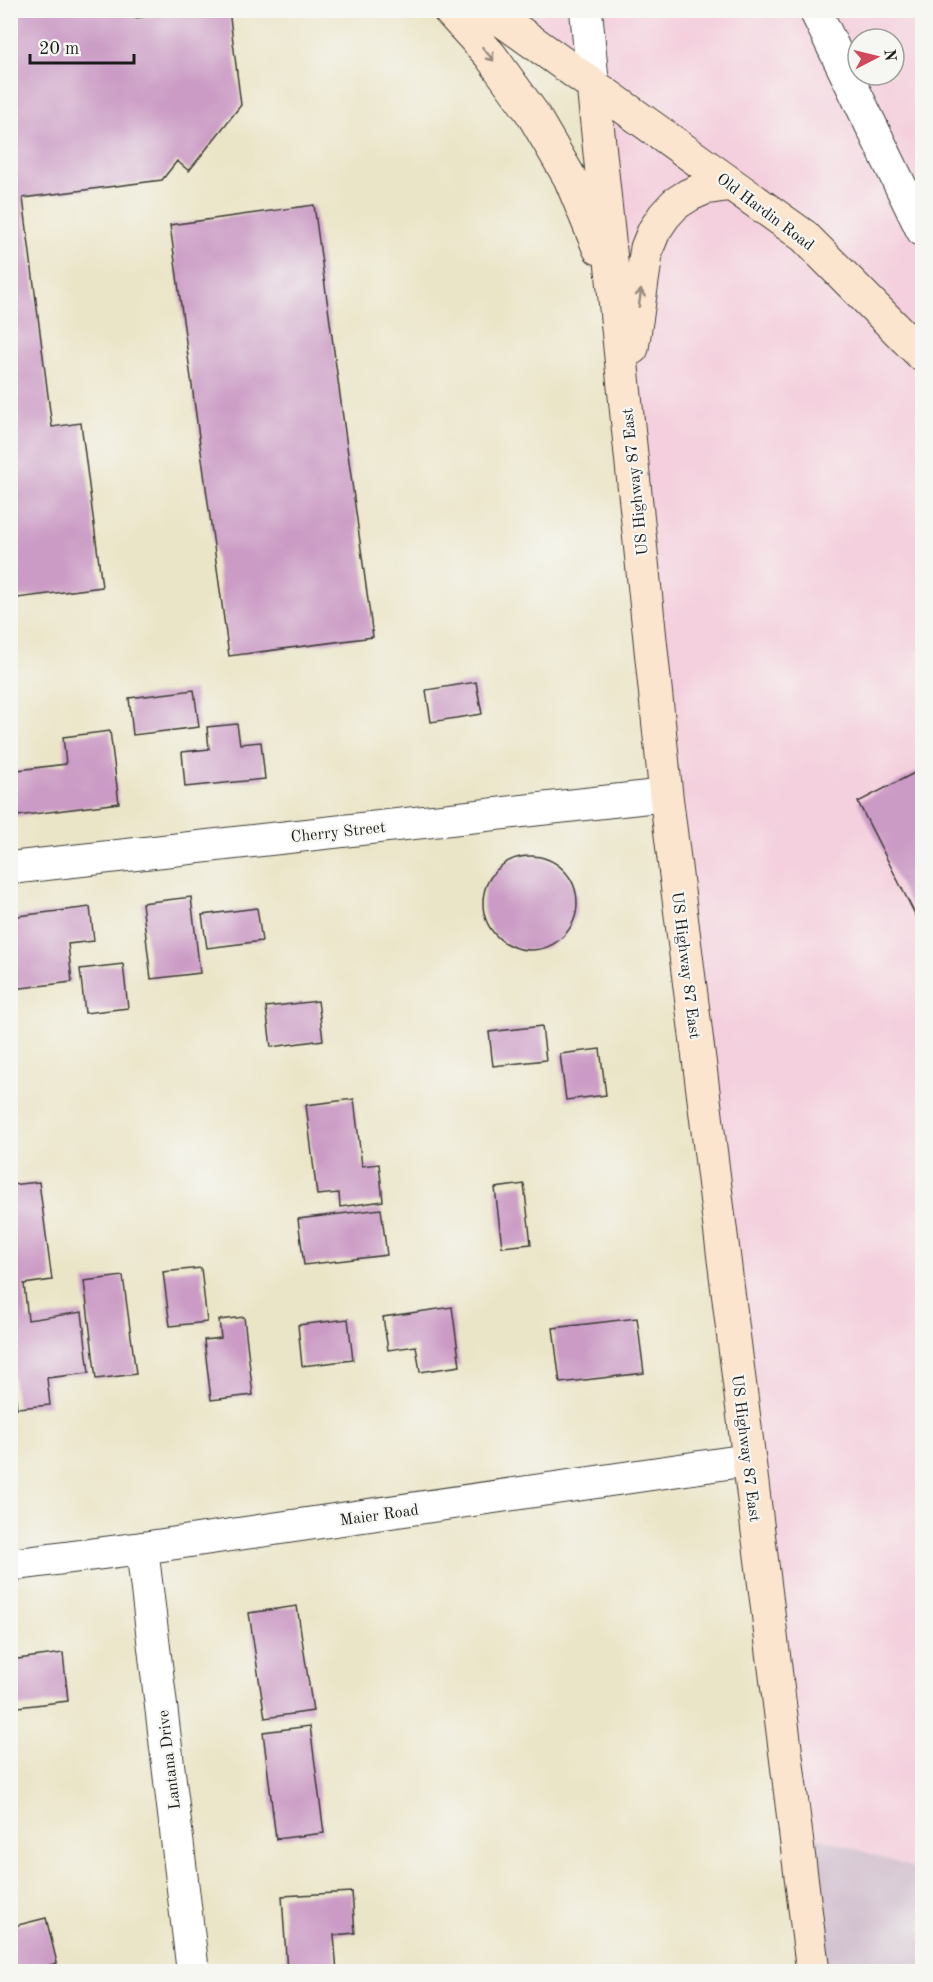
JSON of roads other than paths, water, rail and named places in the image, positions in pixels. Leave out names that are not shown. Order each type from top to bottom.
[{"type":"street","points":[[449,10],[482,46],[532,113],[570,178],[600,252],[617,321]]},
{"type":"street","points":[[488,10],[593,85]]},
{"type":"street","points":[[586,10],[593,85]]},
{"type":"street","points":[[815,10],[922,230]]},
{"type":"street","name":"US Highway 87 East","points":[[593,85],[666,795],[813,1971]]},
{"type":"street","name":"Old Hardin Road","points":[[593,85],[804,236],[922,355]]},
{"type":"street","points":[[625,397],[647,248],[654,231],[675,204],[689,195],[705,188],[731,184]]},
{"type":"street","name":"Cherry Street","points":[[10,868],[666,795]]},
{"type":"street","name":"Maier Road","points":[[10,1565],[748,1460]]},
{"type":"street","name":"Lantana Drive","points":[[142,1548],[193,1971]]}]
